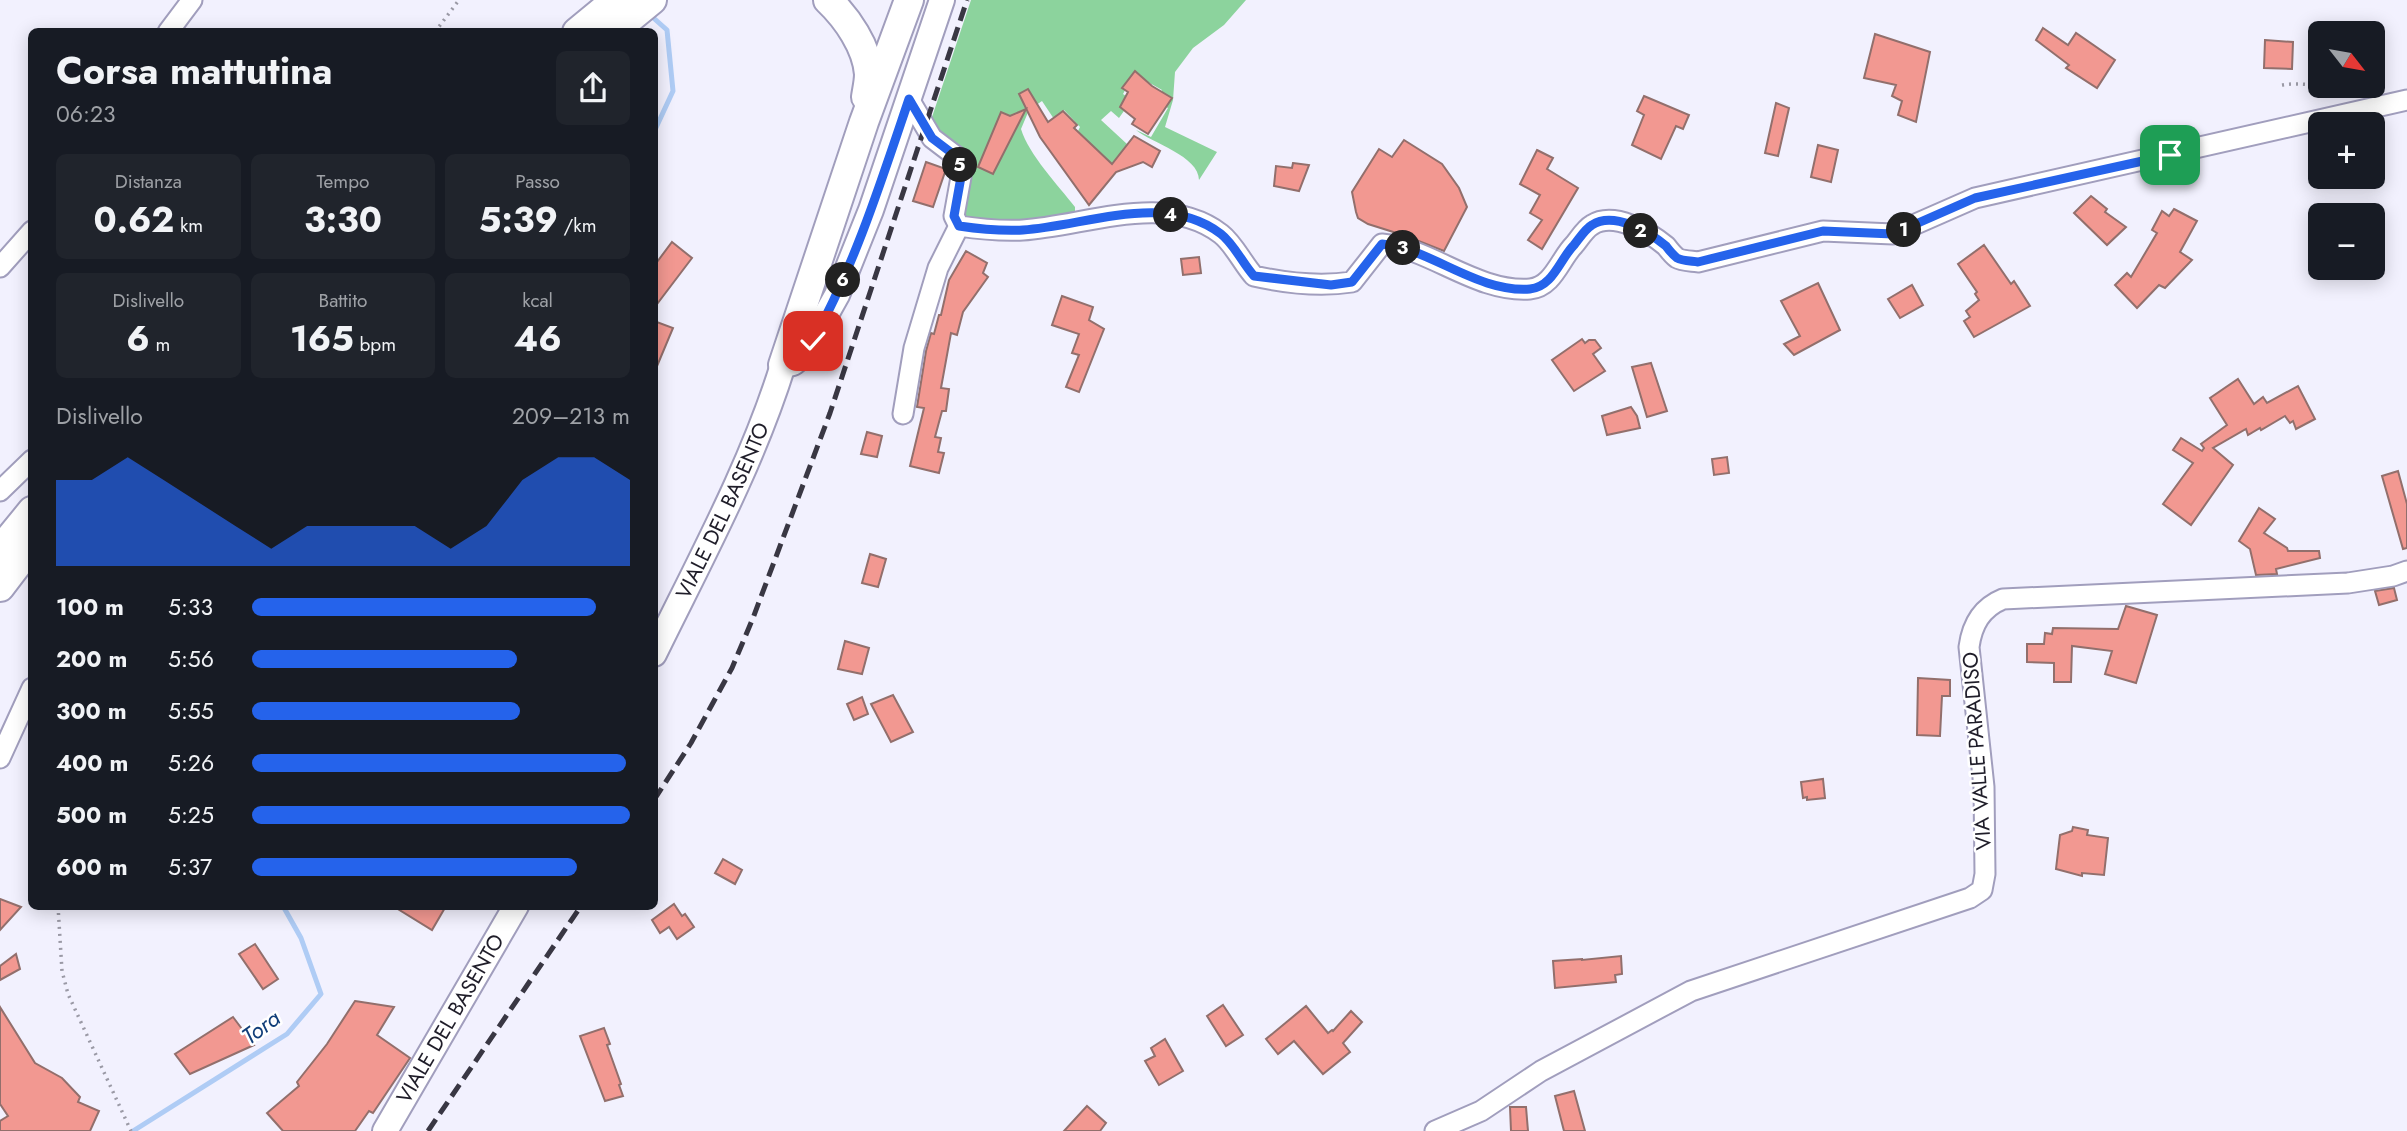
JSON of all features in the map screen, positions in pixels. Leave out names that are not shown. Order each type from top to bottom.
[{"type":"highway","points":[[582,28],[616,0]]},
{"type":"highway","points":[[618,28],[652,0]]},
{"type":"highway","points":[[828,0],[841,12],[854,32],[869,73],[864,122]]},
{"type":"highway","points":[[783,365],[906,0]]},
{"type":"highway","points":[[0,550],[28,516]]},
{"type":"highway","points":[[0,587],[28,550]]},
{"type":"main road","points":[[783,365],[793,363],[804,354],[837,295],[914,109],[942,0]]},
{"type":"main road","name":"VIALE DEL BASENTO","points":[[658,646],[732,494],[783,365]]},
{"type":"main road","name":"VIALE DEL BASENTO","points":[[385,1131],[514,910]]},
{"type":"street","points":[[171,28],[192,0]]},
{"type":"street","points":[[959,226],[1023,230],[1141,212],[1182,216],[1203,223],[1224,235],[1254,276],[1267,279],[1331,285],[1352,282],[1382,244],[1398,245],[1479,280],[1514,289],[1534,289],[1553,276],[1570,248],[1593,224],[1615,220],[1647,234],[1679,259],[1698,262],[1823,231],[1893,234],[1975,198],[2407,100]]},
{"type":"street","points":[[914,109],[932,138],[957,157],[961,177],[954,216],[959,226]]},
{"type":"street","points":[[903,414],[914,348],[938,268],[959,226]]},
{"type":"street","points":[[0,267],[28,236]]},
{"type":"street","points":[[0,491],[28,464]]},
{"type":"street","name":"VIA VALLE PARADISO","points":[[1435,1131],[1481,1111],[1541,1071],[1691,991],[1970,898],[1982,890],[1985,874],[1984,788],[1969,648],[1978,618],[1993,603],[2003,599],[2348,583],[2393,576],[2407,571]]},
{"type":"street","points":[[0,758],[28,697]]},
{"type":"path","points":[[438,28],[459,0]]},
{"type":"path","points":[[2282,85],[2308,84]]},
{"type":"path","points":[[58,910],[62,971],[68,994],[131,1131]]},
{"type":"green space","points":[[971,0],[1246,0],[1224,25],[1193,48],[1175,72],[1173,100],[1165,127],[1217,152],[1199,180],[1197,171],[1183,157],[1136,130],[1151,137],[1168,108],[1156,101],[1162,90],[1134,74],[1123,94],[1126,96],[1126,108],[1119,118],[1111,111],[1101,120],[1127,144],[1117,159],[1122,167],[1117,172],[1078,131],[1080,127],[1064,110],[1054,119],[1042,101],[1029,110],[1021,129],[1037,159],[1075,207],[1075,216],[962,226],[966,173],[929,126]]},
{"type":"building","points":[[2043,28],[2068,45],[2076,33],[2115,60],[2097,88],[2066,68],[2069,65],[2036,40]]},
{"type":"building","points":[[1875,34],[1930,52],[1916,122],[1898,115],[1902,101],[1892,96],[1896,85],[1864,78]]},
{"type":"building","points":[[2265,40],[2293,42],[2292,69],[2264,68]]},
{"type":"building","points":[[1135,71],[1172,98],[1148,134],[1132,124],[1135,119],[1120,107],[1128,92],[1122,88]]},
{"type":"building","points":[[1028,89],[1048,122],[1063,111],[1077,125],[1074,128],[1112,164],[1134,136],[1160,151],[1152,167],[1143,162],[1116,172],[1089,205],[1040,137],[1019,94]]},
{"type":"building","points":[[1644,96],[1689,115],[1683,129],[1676,126],[1661,159],[1632,145],[1644,115],[1637,111]]},
{"type":"building","points":[[1776,103],[1789,108],[1778,156],[1765,153]]},
{"type":"building","points":[[1026,109],[993,174],[978,167],[1001,112],[1010,116]]},
{"type":"building","points":[[1404,140],[1442,164],[1459,188],[1467,207],[1444,251],[1358,218],[1352,192],[1379,149],[1392,157]]},
{"type":"building","points":[[1818,145],[1838,150],[1831,182],[1811,177]]},
{"type":"building","points":[[1537,150],[1553,158],[1547,169],[1578,188],[1542,249],[1528,240],[1542,220],[1530,213],[1540,195],[1520,184]]},
{"type":"building","points":[[926,162],[946,169],[933,207],[913,201]]},
{"type":"building","points":[[1293,163],[1309,165],[1299,191],[1274,186],[1276,166],[1292,168]]},
{"type":"building","points":[[2091,196],[2107,209],[2105,212],[2126,227],[2107,245],[2074,213]]},
{"type":"building","points":[[2174,209],[2197,221],[2180,252],[2192,260],[2165,288],[2159,285],[2137,308],[2115,285],[2127,273],[2131,277],[2157,233],[2152,230],[2162,211],[2169,216]]},
{"type":"building","points":[[672,242],[692,258],[658,303],[658,261]]},
{"type":"building","points":[[1984,245],[2011,284],[2014,281],[2030,306],[1974,337],[1964,321],[1970,317],[1966,311],[1979,300],[1975,294],[1977,292],[1958,264]]},
{"type":"building","points":[[966,251],[987,263],[983,273],[988,277],[963,312],[957,335],[951,333],[941,388],[949,389],[946,411],[942,411],[935,437],[941,438],[938,452],[944,453],[939,473],[910,466],[924,408],[917,407],[931,333],[934,334],[941,315],[949,280]]},
{"type":"building","points":[[1199,257],[1201,273],[1183,275],[1181,259]]},
{"type":"building","points":[[1818,283],[1840,330],[1794,355],[1784,344],[1800,336],[1781,301]]},
{"type":"building","points":[[1912,285],[1923,305],[1900,318],[1888,299]]},
{"type":"building","points":[[1062,296],[1093,307],[1089,320],[1104,329],[1079,392],[1066,387],[1079,355],[1072,353],[1079,334],[1052,325]]},
{"type":"building","points":[[658,322],[673,328],[658,364]]},
{"type":"building","points":[[1582,339],[1585,343],[1595,340],[1601,348],[1593,354],[1605,371],[1574,391],[1552,360]]},
{"type":"building","points":[[1651,363],[1667,411],[1647,417],[1632,367]]},
{"type":"building","points":[[2238,379],[2254,404],[2263,397],[2267,403],[2298,386],[2315,419],[2296,429],[2293,421],[2290,423],[2285,416],[2248,435],[2246,429],[2213,448],[2233,465],[2191,525],[2163,504],[2193,463],[2173,450],[2181,438],[2202,451],[2204,448],[2201,444],[2227,425],[2210,398]]},
{"type":"building","points":[[1631,407],[1640,428],[1607,435],[1602,416]]},
{"type":"building","points":[[867,432],[882,436],[877,457],[861,454]]},
{"type":"building","points":[[1727,457],[1729,473],[1714,475],[1712,459]]},
{"type":"building","points":[[2398,471],[2407,504],[2407,548],[2403,549],[2382,476]]},
{"type":"building","points":[[2259,508],[2275,519],[2264,533],[2288,551],[2319,551],[2320,558],[2276,569],[2277,574],[2256,575],[2250,549],[2239,541]]},
{"type":"building","points":[[870,554],[886,559],[878,587],[862,583]]},
{"type":"building","points":[[2394,588],[2397,600],[2379,605],[2375,591]]},
{"type":"building","points":[[2126,606],[2157,615],[2136,683],[2105,674],[2112,651],[2072,646],[2071,682],[2054,682],[2054,663],[2027,662],[2027,644],[2044,644],[2045,633],[2052,634],[2053,628],[2118,629]]},
{"type":"building","points":[[845,641],[869,648],[862,674],[838,669]]},
{"type":"building","points":[[1918,678],[1950,680],[1950,696],[1942,696],[1940,736],[1917,735]]},
{"type":"building","points":[[893,695],[913,732],[891,742],[871,704]]},
{"type":"building","points":[[862,697],[868,714],[854,720],[847,704]]},
{"type":"building","points":[[1823,779],[1825,798],[1803,798],[1801,782]]},
{"type":"building","points":[[2073,827],[2088,830],[2087,835],[2108,838],[2104,875],[2082,873],[2082,876],[2056,869],[2060,835],[2072,831]]},
{"type":"building","points":[[723,859],[742,870],[735,884],[715,873]]},
{"type":"building","points":[[0,899],[21,907],[0,930]]},
{"type":"building","points":[[674,904],[694,927],[677,939],[669,927],[660,933],[652,920]]},
{"type":"building","points":[[400,910],[444,910],[432,930]]},
{"type":"building","points":[[255,944],[278,979],[263,989],[239,954]]},
{"type":"building","points":[[16,954],[20,969],[0,980],[0,966]]},
{"type":"building","points":[[1621,956],[1622,974],[1615,975],[1616,982],[1555,988],[1553,961]]},
{"type":"building","points":[[355,1001],[394,1007],[377,1035],[410,1058],[373,1113],[369,1111],[355,1131],[283,1131],[267,1113],[299,1086],[297,1082],[327,1044]]},
{"type":"building","points":[[1223,1005],[1243,1035],[1226,1046],[1207,1016]]},
{"type":"building","points":[[1306,1006],[1328,1033],[1351,1011],[1362,1022],[1343,1043],[1350,1052],[1323,1074],[1294,1041],[1278,1054],[1266,1039]]},
{"type":"building","points":[[0,1007],[35,1063],[62,1078],[80,1097],[78,1102],[99,1111],[90,1131],[0,1131],[0,1121],[8,1116],[0,1104]]},
{"type":"building","points":[[233,1017],[254,1045],[190,1074],[175,1054]]},
{"type":"building","points":[[604,1028],[623,1096],[605,1101],[580,1036]]},
{"type":"building","points":[[1165,1039],[1183,1071],[1159,1085],[1145,1061],[1155,1056],[1151,1048]]},
{"type":"building","points":[[1574,1091],[1585,1131],[1564,1131],[1555,1096]]},
{"type":"building","points":[[1087,1106],[1106,1123],[1100,1131],[1064,1131]]},
{"type":"building","points":[[1510,1107],[1526,1107],[1528,1131],[1511,1131]]},
{"type":"waterway","name":"Tora","points":[[649,14],[667,30],[673,91],[658,123]]},
{"type":"waterway","name":"Tora","points":[[133,1131],[287,1034],[321,994],[301,938],[285,910]]},
{"type":"railway","points":[[658,794],[691,743],[732,668],[753,618],[830,413],[967,0]]},
{"type":"railway","points":[[428,1131],[578,910]]},
{"type":"route","points":[[813,341],[855,253],[909,99],[932,138],[957,157],[961,177],[954,216],[959,226],[1023,230],[1141,212],[1182,216],[1203,223],[1224,235],[1254,276],[1331,285],[1352,282],[1382,244],[1398,245],[1479,280],[1514,289],[1534,289],[1553,276],[1570,248],[1593,224],[1615,220],[1638,229],[1664,245],[1679,259],[1698,262],[1823,231],[1893,234],[1975,198],[2170,155]]}]
